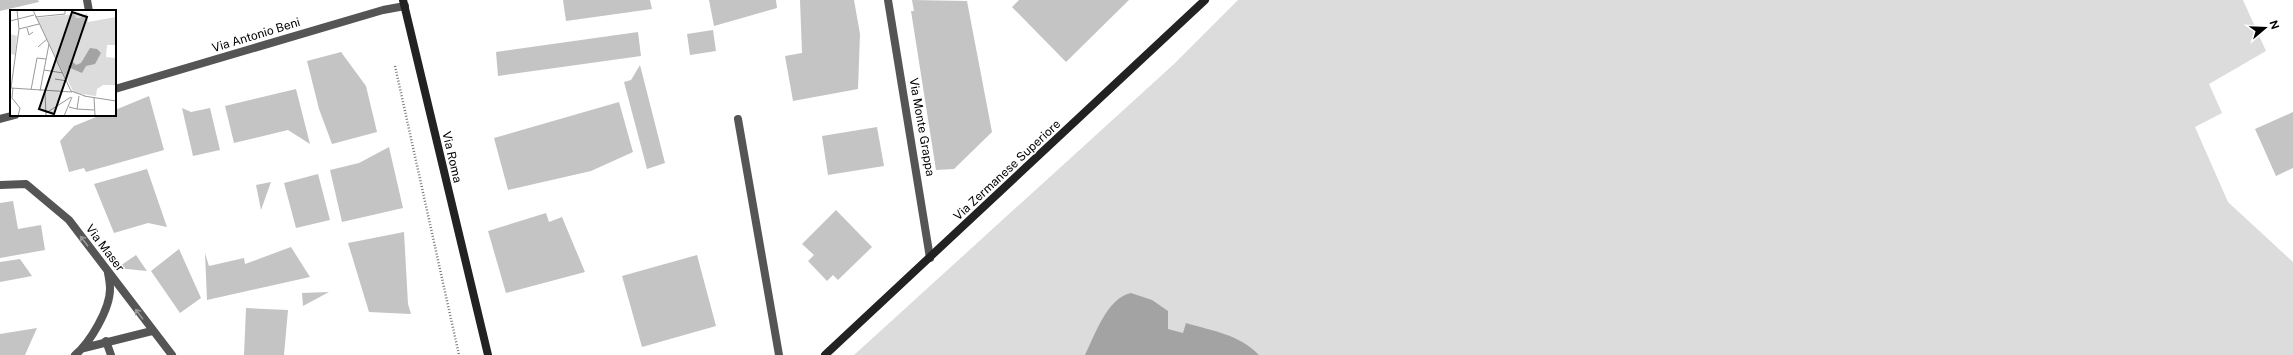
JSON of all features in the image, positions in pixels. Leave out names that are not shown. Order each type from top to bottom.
[{"type":"street","points":[[87,0],[90,10]]},
{"type":"street","name":"Via Monte Grappa","points":[[888,0],[930,258]]},
{"type":"street","name":"Via Zermanese Superiore","points":[[825,355],[1204,0]]},
{"type":"street","name":"Via Antonio Beni","points":[[116,89],[404,3]]},
{"type":"street","name":"Via Roma","points":[[404,3],[478,320],[488,355]]},
{"type":"street","points":[[0,119],[11,116]]},
{"type":"street","points":[[738,119],[779,355]]},
{"type":"street","name":"Via Maser","points":[[0,185],[26,184],[69,220],[152,331],[172,355]]},
{"type":"street","points":[[84,348],[100,320],[108,299],[110,289],[108,272]]},
{"type":"street","name":"Via Roma","points":[[478,320],[483,355]]},
{"type":"street","points":[[75,355],[84,348],[106,341],[152,331]]},
{"type":"street","points":[[106,341],[111,355]]},
{"type":"path","points":[[394,61],[459,355]]},
{"type":"shaded area","points":[[1238,0],[2243,0],[2266,51],[2209,84],[2222,113],[2195,127],[2228,202],[2293,262],[2293,355],[854,355],[1174,64]]},
{"type":"shaded area","points":[[1131,293],[1152,300],[1168,311],[1168,329],[1183,333],[1186,323],[1215,331],[1243,342],[1259,355],[1085,355],[1103,318],[1115,302],[1123,296]]},
{"type":"building","points":[[0,0],[38,0],[39,2],[0,11]]},
{"type":"building","points":[[563,0],[650,0],[652,9],[566,21]]},
{"type":"building","points":[[709,0],[776,0],[777,8],[714,26]]},
{"type":"building","points":[[800,0],[854,0],[860,34],[858,89],[793,101],[785,56],[802,53]]},
{"type":"building","points":[[912,0],[967,1],[992,132],[954,169],[936,170],[911,11],[914,11]]},
{"type":"building","points":[[1019,0],[1129,0],[1066,62],[1012,7]]},
{"type":"building","points":[[713,30],[716,51],[690,55],[687,34]]},
{"type":"building","points":[[638,32],[641,56],[498,76],[496,52]]},
{"type":"building","points":[[341,52],[366,86],[377,132],[332,144],[319,109],[307,61]]},
{"type":"building","points":[[640,65],[665,163],[647,169],[624,82],[631,80]]},
{"type":"building","points":[[296,89],[310,144],[288,130],[234,143],[225,106]]},
{"type":"building","points":[[149,96],[164,150],[86,172],[84,168],[69,172],[60,141],[74,126],[99,116],[116,116],[116,110]]},
{"type":"building","points":[[619,102],[633,152],[591,171],[508,190],[494,138]]},
{"type":"building","points":[[182,108],[191,112],[210,108],[220,150],[193,156]]},
{"type":"building","points":[[2293,112],[2293,168],[2276,176],[2255,129]]},
{"type":"building","points":[[877,127],[884,166],[828,175],[822,136]]},
{"type":"building","points":[[389,147],[403,208],[342,222],[330,170],[359,163]]},
{"type":"building","points":[[147,169],[167,227],[148,223],[114,233],[94,184]]},
{"type":"building","points":[[318,174],[330,220],[296,228],[284,183]]},
{"type":"building","points":[[271,182],[261,210],[256,185]]},
{"type":"building","points":[[13,201],[18,229],[41,225],[45,250],[0,258],[0,203]]},
{"type":"building","points":[[836,210],[872,247],[838,280],[833,275],[827,281],[808,261],[814,255],[802,244]]},
{"type":"building","points":[[546,213],[549,222],[562,217],[585,272],[506,293],[488,231]]},
{"type":"building","points":[[404,232],[408,304],[411,314],[369,312],[348,243]]},
{"type":"building","points":[[291,247],[310,277],[207,300],[205,253],[209,266],[244,258],[245,264]]},
{"type":"building","points":[[179,249],[201,298],[180,313],[151,271]]},
{"type":"building","points":[[136,255],[147,271],[117,268]]},
{"type":"building","points":[[697,255],[716,326],[642,347],[622,276]]},
{"type":"building","points":[[20,259],[32,276],[0,282],[0,262]]},
{"type":"building","points":[[329,292],[303,306],[302,293]]},
{"type":"building","points":[[246,308],[288,310],[284,355],[244,355]]},
{"type":"building","points":[[37,328],[25,355],[0,355],[0,334]]}]
